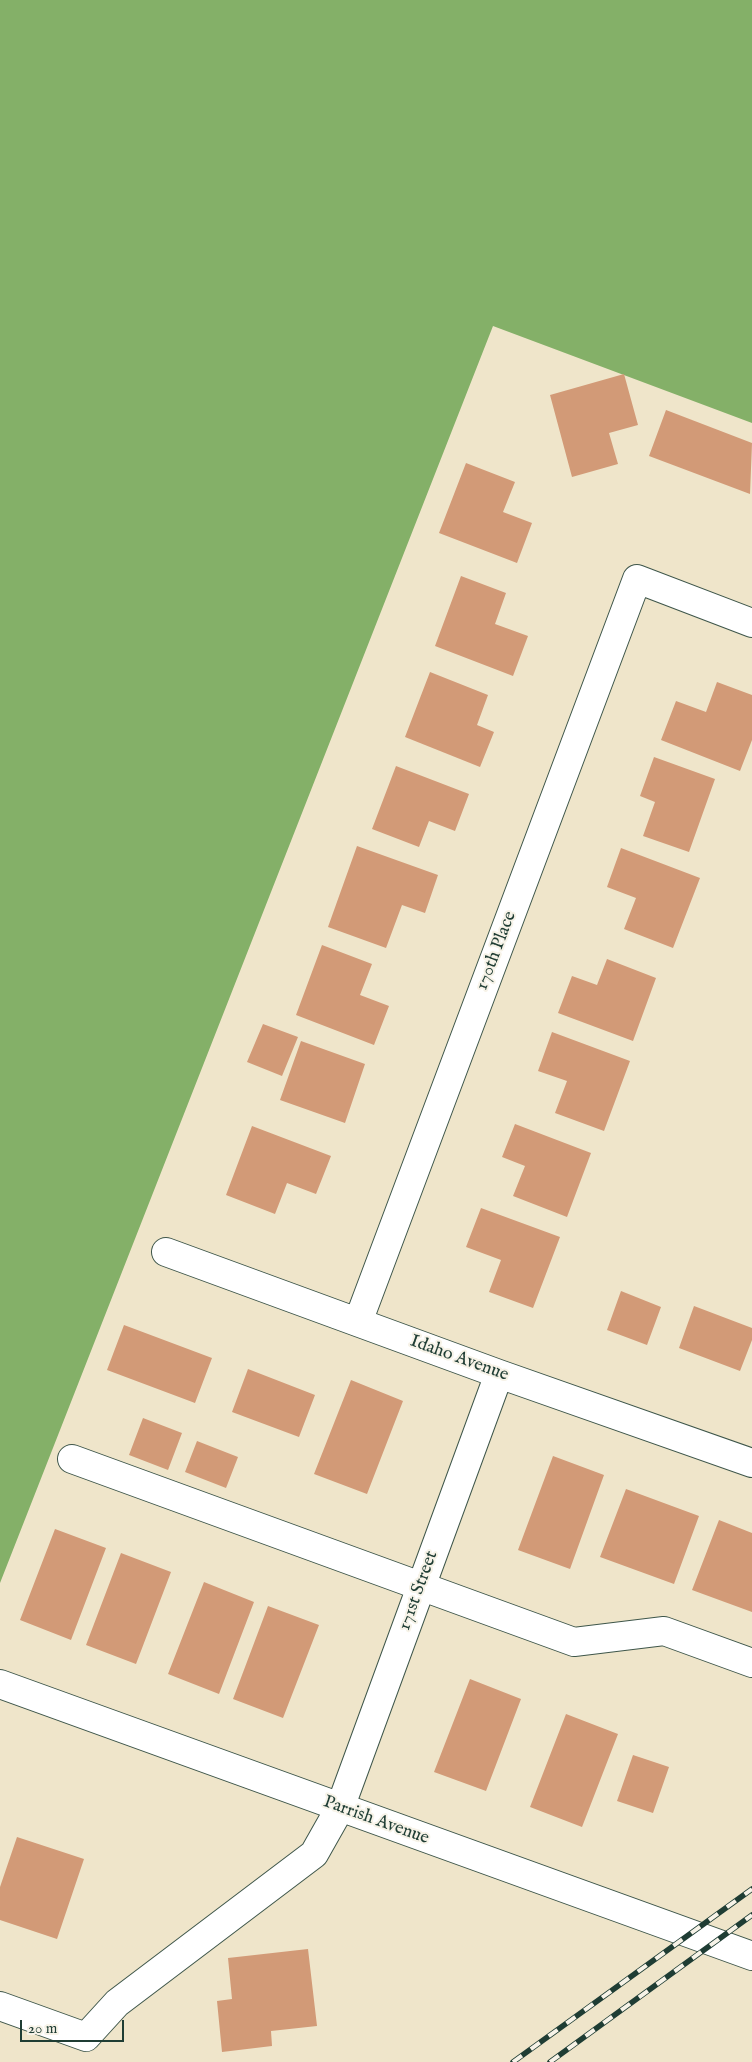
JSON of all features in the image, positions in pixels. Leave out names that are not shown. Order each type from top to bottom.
[{"type":"street","name":"170th Place","points":[[358,1322],[637,579],[752,623]]},
{"type":"street","name":"Idaho Avenue","points":[[166,1252],[499,1374],[752,1463]]},
{"type":"street","name":"171st Street","points":[[6,2015],[86,2037],[117,2003],[314,1854],[340,1808],[499,1374]]},
{"type":"street","points":[[72,1459],[574,1642],[664,1631],[752,1663]]},
{"type":"street","name":"Parrish Avenue","points":[[0,1684],[752,1956]]},
{"type":"green space","points":[[0,0],[752,0],[752,423],[493,326],[0,1583]]},
{"type":"building","points":[[624,374],[638,425],[609,433],[618,464],[572,477],[550,395]]},
{"type":"building","points":[[666,410],[752,443],[750,494],[649,456]]},
{"type":"building","points":[[466,463],[515,482],[503,512],[532,523],[517,563],[439,533]]},
{"type":"building","points":[[461,576],[506,593],[495,624],[528,636],[513,676],[435,646]]},
{"type":"building","points":[[430,672],[488,695],[477,725],[494,732],[480,767],[405,737]]},
{"type":"building","points":[[717,682],[752,695],[752,740],[740,771],[661,740],[676,701],[706,712]]},
{"type":"building","points":[[654,757],[715,779],[689,852],[643,836],[655,802],[640,796]]},
{"type":"building","points":[[396,766],[469,794],[455,831],[429,821],[419,847],[372,829]]},
{"type":"building","points":[[357,846],[438,875],[425,913],[402,905],[386,948],[328,927]]},
{"type":"building","points":[[621,848],[700,878],[673,948],[624,929],[636,898],[607,887]]},
{"type":"building","points":[[322,945],[372,964],[360,995],[389,1006],[374,1045],[296,1015]]},
{"type":"building","points":[[607,959],[656,978],[633,1041],[558,1013],[572,976],[597,985]]},
{"type":"building","points":[[263,1024],[298,1037],[282,1076],[247,1062]]},
{"type":"building","points":[[552,1032],[630,1061],[604,1131],[555,1113],[567,1081],[538,1071]]},
{"type":"building","points":[[301,1041],[365,1064],[345,1123],[280,1100]]},
{"type":"building","points":[[515,1124],[591,1153],[567,1217],[513,1196],[525,1166],[502,1157]]},
{"type":"building","points":[[252,1126],[331,1156],[316,1194],[287,1183],[275,1214],[226,1195]]},
{"type":"building","points":[[481,1208],[560,1237],[533,1308],[489,1292],[501,1260],[466,1247]]},
{"type":"building","points":[[621,1291],[661,1307],[647,1345],[607,1330]]},
{"type":"building","points":[[694,1306],[752,1328],[752,1340],[740,1371],[679,1348]]},
{"type":"building","points":[[124,1325],[212,1358],[195,1403],[107,1370]]},
{"type":"building","points":[[248,1369],[315,1395],[299,1437],[232,1412]]},
{"type":"building","points":[[351,1380],[403,1401],[367,1494],[314,1474]]},
{"type":"building","points":[[143,1418],[182,1433],[168,1470],[129,1455]]},
{"type":"building","points":[[197,1441],[238,1457],[226,1488],[185,1472]]},
{"type":"building","points":[[553,1456],[604,1475],[570,1569],[518,1550]]},
{"type":"building","points":[[626,1489],[699,1516],[674,1584],[600,1557]]},
{"type":"building","points":[[719,1520],[752,1533],[752,1612],[692,1590]]},
{"type":"building","points":[[55,1529],[106,1548],[71,1640],[20,1620]]},
{"type":"building","points":[[121,1553],[171,1572],[136,1664],[86,1645]]},
{"type":"building","points":[[204,1582],[254,1602],[219,1694],[168,1674]]},
{"type":"building","points":[[268,1606],[319,1625],[283,1718],[233,1699]]},
{"type":"building","points":[[470,1679],[521,1699],[486,1791],[434,1772]]},
{"type":"building","points":[[566,1714],[618,1734],[582,1827],[530,1807]]},
{"type":"building","points":[[633,1755],[669,1767],[653,1813],[617,1801]]},
{"type":"building","points":[[17,1837],[84,1859],[57,1939],[0,1920],[0,1887]]},
{"type":"building","points":[[308,1949],[317,2026],[271,2031],[272,2046],[222,2052],[217,2001],[232,1999],[228,1958]]},
{"type":"railway","points":[[513,2062],[752,1889]]},
{"type":"railway","points":[[550,2062],[752,1915]]}]
